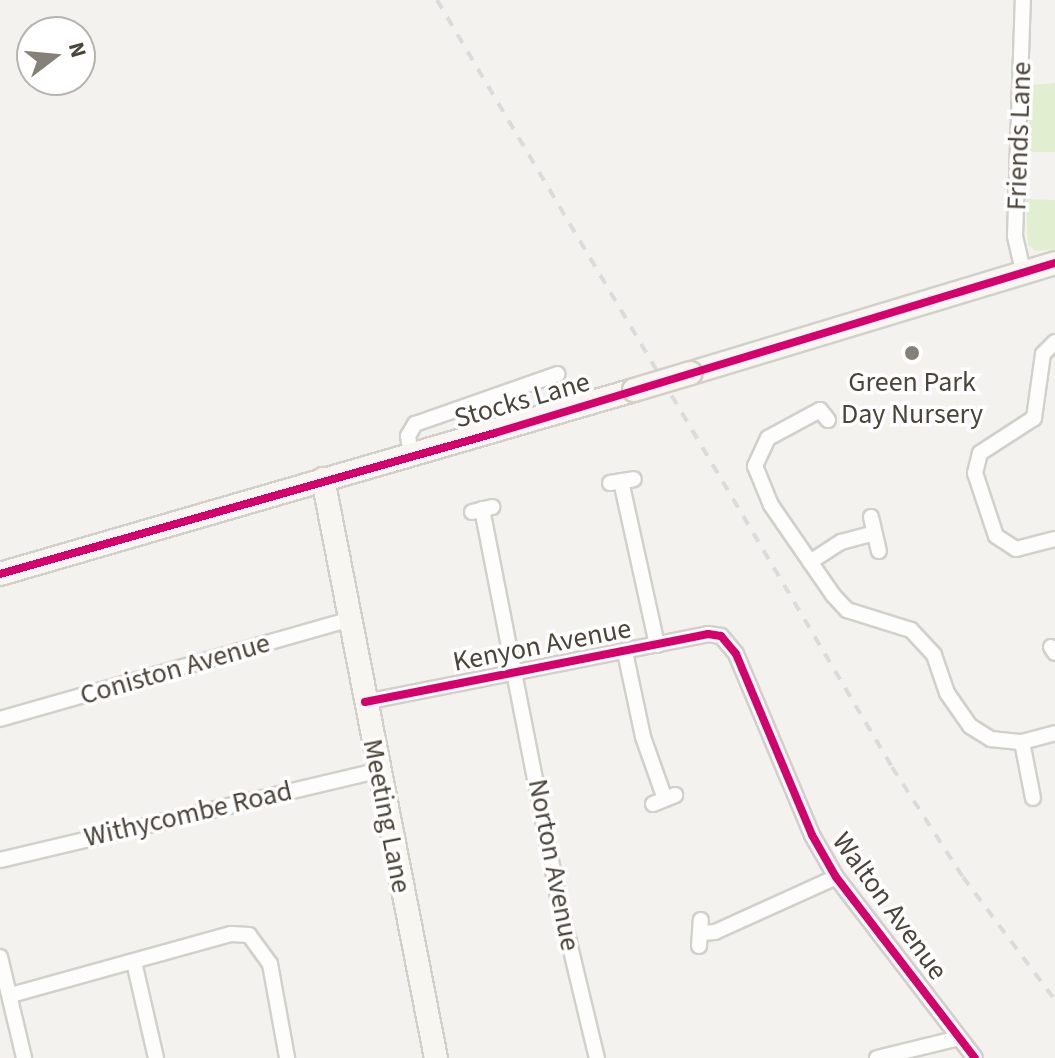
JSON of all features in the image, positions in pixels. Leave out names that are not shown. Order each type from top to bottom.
[{"type":"street","name":"Friends Lane","points":[[1023,0],[1015,236],[1023,271]]},
{"type":"street","name":"Stocks Lane","points":[[0,574],[634,390],[1055,263]]},
{"type":"street","points":[[1055,342],[1043,354],[1034,418],[980,453],[975,473],[996,536],[1016,549],[1055,539]]},
{"type":"street","name":"Stocks Lane","points":[[411,455],[408,436],[415,424],[560,369]]},
{"type":"street","points":[[828,420],[820,410],[768,438],[755,466],[771,505],[810,562],[847,610],[892,623],[917,636],[934,655],[947,693],[970,726],[991,739],[1022,742],[1055,733]]},
{"type":"street","name":"Meeting Lane","points":[[323,479],[377,771],[436,1058]]},
{"type":"street","points":[[622,481],[657,645]]},
{"type":"street","name":"Norton Avenue","points":[[482,509],[557,892],[597,1058]]},
{"type":"street","points":[[871,517],[879,551]]},
{"type":"street","points":[[810,562],[841,542],[874,533]]},
{"type":"street","name":"Coniston Avenue","points":[[0,719],[350,619]]},
{"type":"street","name":"Kenyon Avenue","points":[[365,702],[708,634],[727,639]]},
{"type":"street","name":"Walton Avenue","points":[[727,639],[812,835],[836,877],[975,1058]]},
{"type":"street","points":[[625,652],[643,737],[665,799]]},
{"type":"street","points":[[1022,742],[1033,798]]},
{"type":"street","name":"Withycombe Road","points":[[0,860],[377,771]]},
{"type":"street","points":[[700,933],[715,932],[836,877]]},
{"type":"street","points":[[11,995],[231,934],[249,935],[270,964],[287,1058]]},
{"type":"street","points":[[0,957],[24,1058]]},
{"type":"street","points":[[134,962],[156,1058]]},
{"type":"street","points":[[877,1058],[959,1038]]},
{"type":"green space","points":[[1055,83],[1055,152],[1026,152],[1031,85]]},
{"type":"green space","points":[[1026,199],[1055,200],[1055,249],[1036,251],[1028,245]]},
{"type":"railway","points":[[437,0],[892,767],[963,877],[1055,1000]]},
{"type":"cycle path","points":[[0,574],[495,433],[1055,263]]},
{"type":"cycle path","points":[[365,702],[708,634],[721,636],[736,654],[812,835],[836,877],[975,1058]]},
{"type":"place","name":"Green Park Day Nursery","points":[[912,353]]}]
